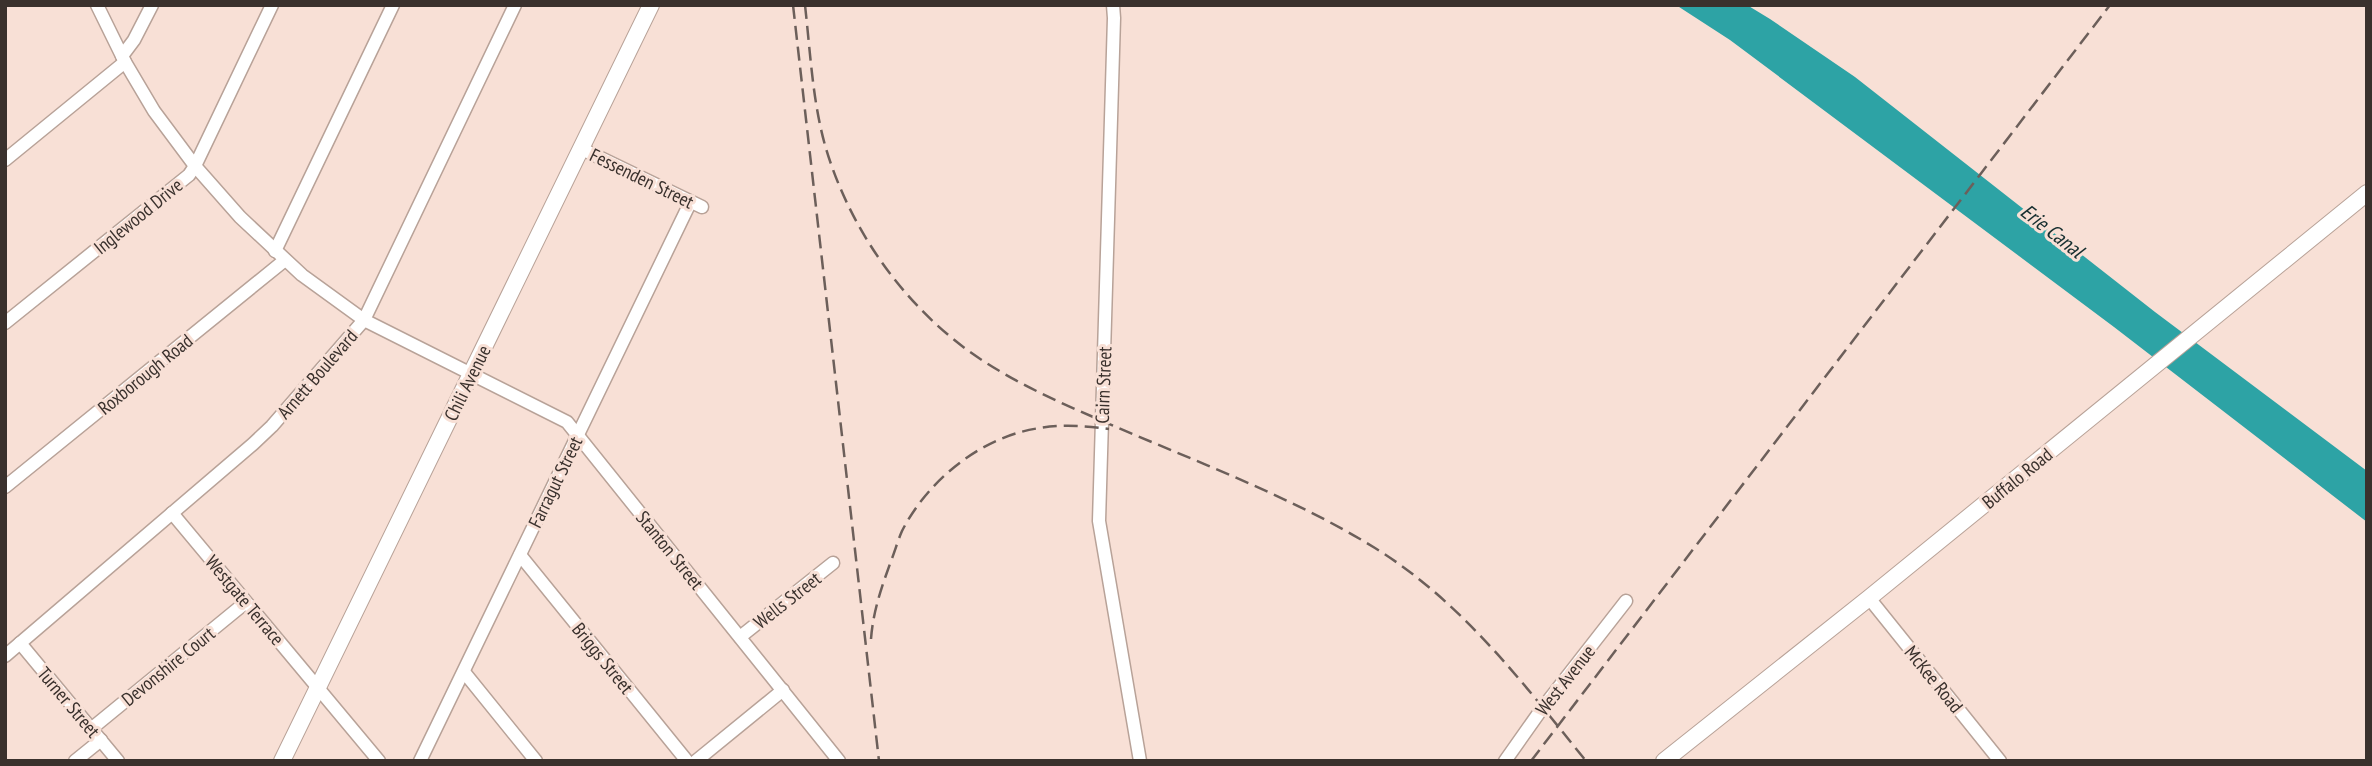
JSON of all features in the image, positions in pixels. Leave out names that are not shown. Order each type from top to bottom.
[{"type":"main road","name":"Chili Avenue","points":[[282,761],[651,5]]},
{"type":"main road","name":"Buffalo Road","points":[[1664,761],[2367,193]]},
{"type":"street","name":"Stanton Street","points":[[97,5],[154,111],[195,166],[240,217],[318,288],[363,320],[471,376],[563,419],[838,761]]},
{"type":"street","points":[[5,160],[124,59],[152,5]]},
{"type":"street","name":"Inglewood Drive","points":[[5,323],[184,179],[195,166],[272,5]]},
{"type":"street","name":"Roxborough Road","points":[[5,487],[280,256],[393,5]]},
{"type":"street","name":"Arnett Boulevard","points":[[5,656],[272,426],[363,320],[515,5]]},
{"type":"street","name":"Cairn Street","points":[[1112,5],[1114,19],[1099,521],[1140,761]]},
{"type":"street","name":"Fessenden Street","points":[[582,149],[696,205]]},
{"type":"street","name":"Farragut Street","points":[[420,761],[578,435],[696,205]]},
{"type":"street","name":"Westgate Terrace","points":[[172,513],[379,761]]},
{"type":"street","name":"Briggs Street","points":[[520,555],[687,761]]},
{"type":"street","name":"Wells Street","points":[[740,637],[833,563]]},
{"type":"street","name":"McKee Road","points":[[1868,598],[2000,761]]},
{"type":"street","name":"West Avenue","points":[[1505,761],[1626,601]]},
{"type":"street","name":"Devonshire Court","points":[[92,729],[245,603]]},
{"type":"street","name":"Turner Street","points":[[20,643],[118,761]]},
{"type":"street","points":[[464,672],[536,761]]},
{"type":"street","points":[[696,761],[783,690]]},
{"type":"street","points":[[75,761],[101,740]]},
{"type":"water","points":[[1676,5],[1747,5],[1855,77],[2155,312],[2367,471],[2367,522],[2114,327],[1730,40]]},
{"type":"railway","points":[[793,5],[879,761]]},
{"type":"railway","points":[[805,5],[816,106],[825,145],[841,191],[868,242],[922,311],[966,349],[1019,382],[1280,497],[1344,530],[1406,569],[1436,593],[1490,646],[1586,761]]},
{"type":"railway","points":[[1531,761],[2110,5]]},
{"type":"railway","points":[[871,639],[878,599],[902,531],[913,512],[942,478],[978,451],[1018,433],[1057,426],[1109,429]]},
{"type":"water label","name":"Erie Canal","points":[[2052,231]]}]
